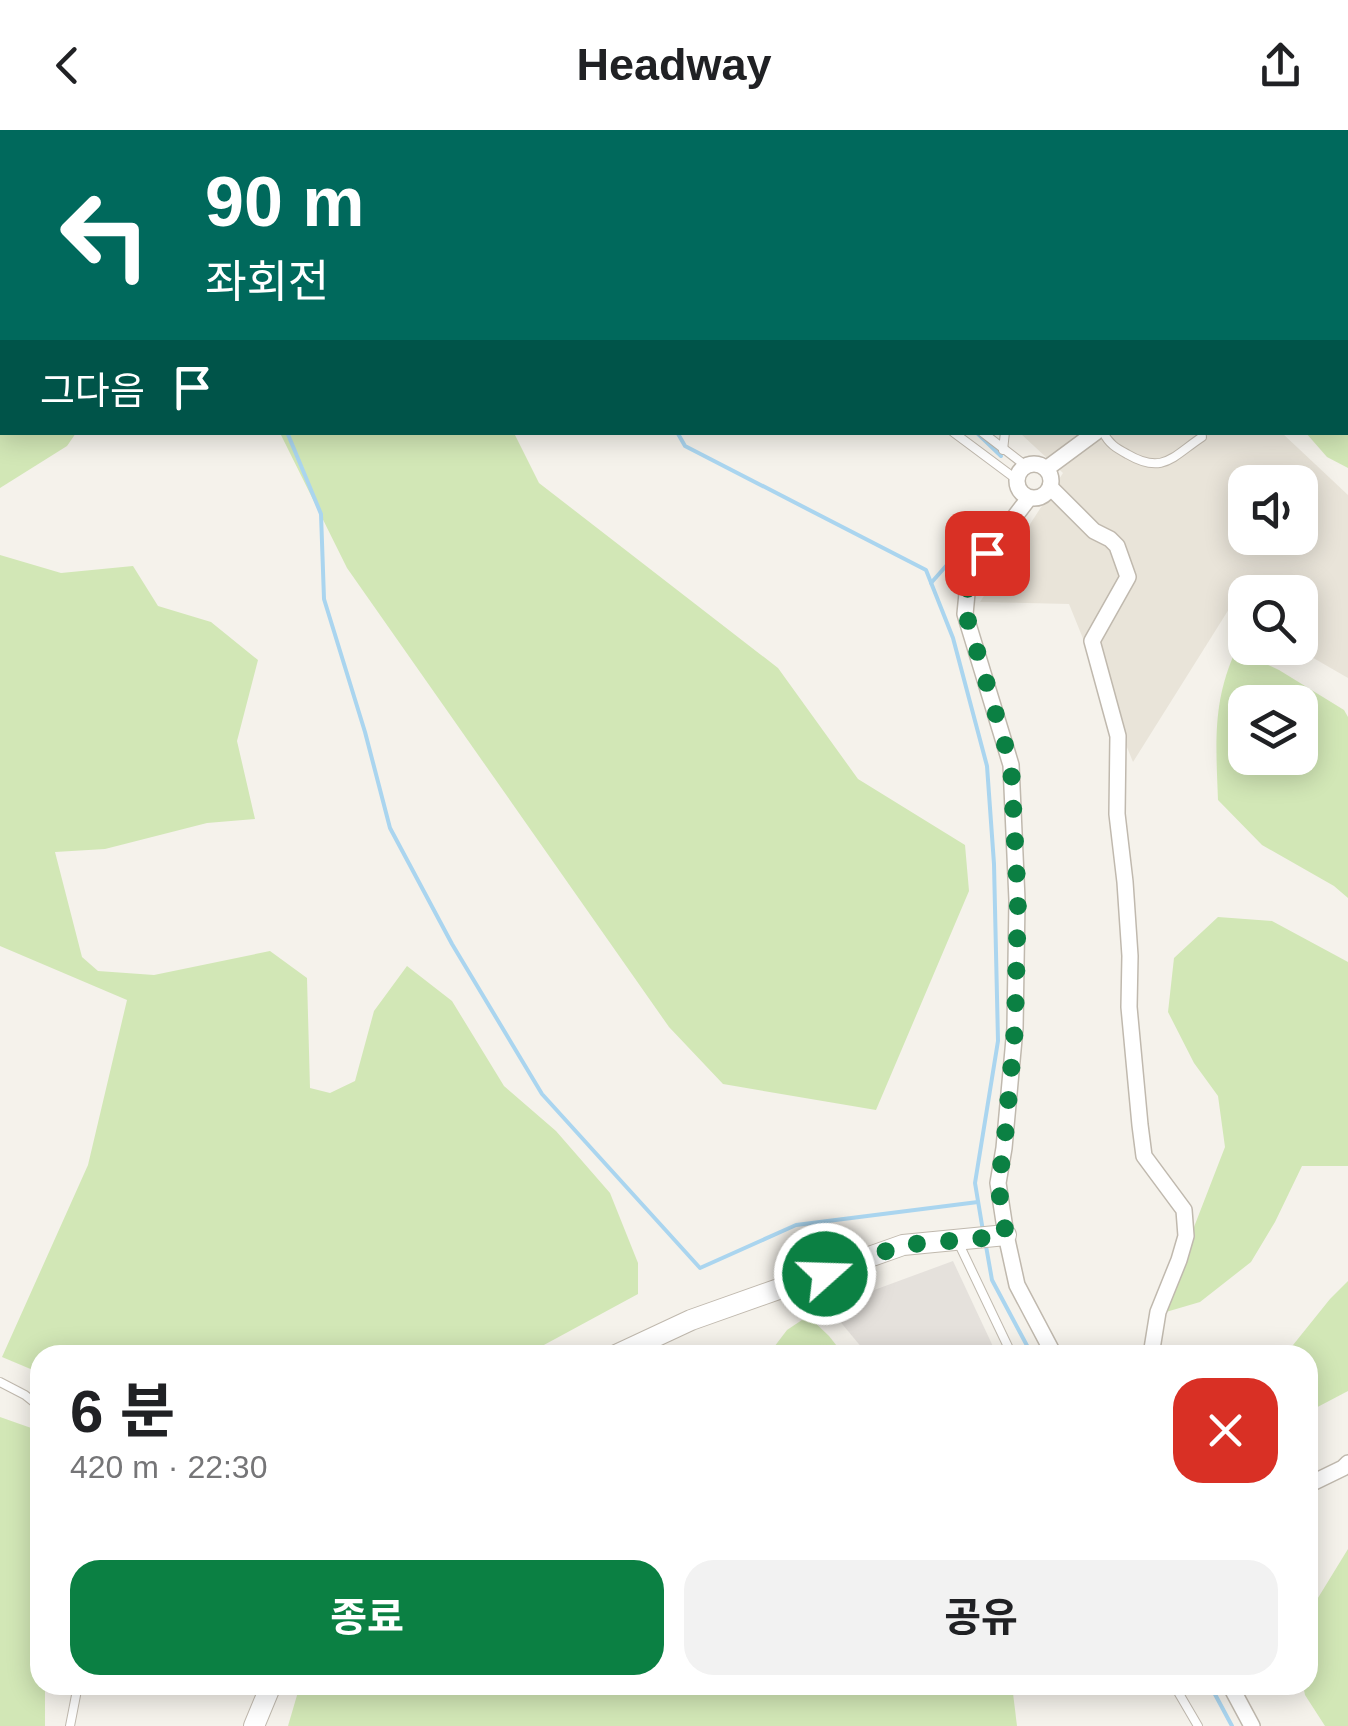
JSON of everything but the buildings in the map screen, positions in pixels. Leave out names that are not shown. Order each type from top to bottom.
[{"type":"street","points":[[1046,469],[1095,435]]},
{"type":"street","points":[[1028,498],[1019,490],[1021,472],[1036,464],[1046,469],[1050,486],[1042,496],[1028,498],[987,553],[968,583],[966,614],[1011,765],[1018,900],[1015,1028],[998,1184],[1002,1236],[1017,1285],[1049,1345]]},
{"type":"street","points":[[1050,486],[1094,531],[1117,546],[1128,577],[1092,641],[1118,736],[1117,814],[1144,1156],[1184,1210],[1186,1236],[1158,1312],[1153,1345]]},
{"type":"street","points":[[637,1345],[691,1320],[902,1245],[1002,1236]]},
{"type":"street","points":[[1318,1479],[1348,1463]]},
{"type":"street","points":[[254,1726],[266,1695]]},
{"type":"street","points":[[1235,1695],[1252,1726]]},
{"type":"lane","points":[[959,435],[1021,472]]},
{"type":"lane","points":[[986,435],[1021,472]]},
{"type":"lane","points":[[1004,450],[1005,435]]},
{"type":"lane","points":[[1102,435],[1110,444],[1152,466],[1167,461],[1202,435]]},
{"type":"lane","points":[[962,1239],[1008,1345]]},
{"type":"lane","points":[[0,1382],[30,1399]]},
{"type":"lane","points":[[70,1726],[76,1695]]},
{"type":"lane","points":[[1180,1695],[1198,1726]]},
{"type":"shaded area","points":[[1022,435],[1284,435],[1316,465],[1228,465],[1228,555],[1318,555],[1318,467],[1348,495],[1348,678],[1318,661],[1318,575],[1228,575],[1228,611],[1133,762],[1069,604],[980,602],[1063,473]]},
{"type":"shaded area","points":[[953,1261],[992,1345],[860,1345],[828,1307]]},
{"type":"green space","points":[[0,435],[75,435],[67,446],[0,488]]},
{"type":"green space","points":[[281,435],[515,435],[539,483],[778,668],[858,779],[965,845],[969,891],[876,1110],[723,1084],[669,1027],[347,568]]},
{"type":"green space","points":[[1308,435],[1348,435],[1348,468],[1327,457]]},
{"type":"green space","points":[[0,555],[61,573],[133,566],[158,606],[211,622],[258,660],[237,741],[255,819],[207,823],[105,849],[55,852],[82,957],[98,971],[154,975],[270,951],[307,978],[310,1088],[330,1093],[355,1081],[374,1011],[407,966],[452,1001],[504,1086],[556,1131],[610,1193],[638,1263],[638,1294],[544,1345],[30,1345],[30,1369],[2,1357],[88,1165],[127,1000],[0,946]]},
{"type":"green space","points":[[1230,665],[1268,665],[1303,685],[1228,685],[1228,775],[1318,775],[1318,694],[1344,710],[1348,717],[1348,898],[1262,845],[1218,800],[1217,724]]},
{"type":"green space","points":[[1218,917],[1272,921],[1348,962],[1348,1166],[1302,1166],[1251,1262],[1200,1302],[1166,1312],[1182,1258],[1225,1147],[1218,1096],[1194,1063],[1168,1012],[1174,958]]},
{"type":"green space","points":[[1348,1281],[1348,1391],[1318,1407],[1318,1345],[1293,1345]]},
{"type":"green space","points":[[808,1316],[836,1345],[776,1345],[787,1330]]},
{"type":"green space","points":[[0,1417],[30,1428],[30,1695],[45,1695],[45,1726],[0,1726]]},
{"type":"green space","points":[[1348,1549],[1348,1726],[1325,1726],[1305,1695],[1318,1695],[1318,1598]]},
{"type":"green space","points":[[297,1695],[1013,1695],[1017,1726],[288,1726]]},
{"type":"waterway","points":[[288,435],[321,514],[324,599],[390,828],[452,944],[542,1094],[700,1268],[796,1225],[978,1202]]},
{"type":"waterway","points":[[679,435],[685,446],[926,570],[953,638],[987,766],[994,864],[998,1041],[975,1183],[983,1231]]},
{"type":"waterway","points":[[979,435],[1001,456]]},
{"type":"waterway","points":[[931,583],[983,524]]},
{"type":"waterway","points":[[986,1246],[992,1280],[1027,1345]]},
{"type":"waterway","points":[[1215,1695],[1232,1726]]},
{"type":"route","points":[[825,1274],[902,1245],[1006,1236],[998,1184],[1015,1028],[1018,900],[1011,765],[966,614],[968,583],[987,553]]}]
